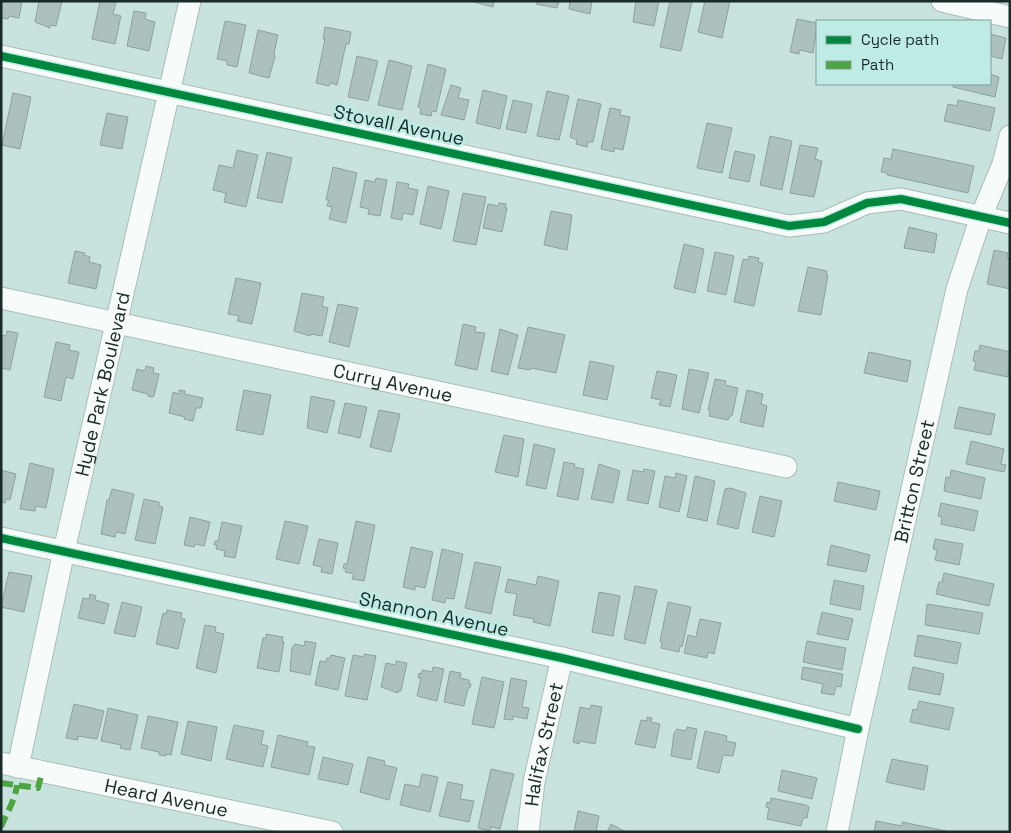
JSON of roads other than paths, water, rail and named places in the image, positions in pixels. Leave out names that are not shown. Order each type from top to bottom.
[{"type":"street","name":"Hyde Park Boulevard","points":[[9,765],[64,551],[190,1]]},
{"type":"street","points":[[942,1],[1010,17]]},
{"type":"street","name":"Stovall Avenue","points":[[1,56],[789,226],[824,222],[867,203],[901,199],[1010,223]]},
{"type":"street","name":"Britton Street","points":[[837,832],[858,729],[957,289],[981,216],[1003,164],[1010,136]]},
{"type":"street","name":"Curry Avenue","points":[[1,298],[786,467]]},
{"type":"street","name":"Shannon Avenue","points":[[1,538],[562,658],[858,729]]},
{"type":"street","name":"Halifax Street","points":[[528,832],[534,782],[562,658]]},
{"type":"street","name":"Heard Avenue","points":[[9,765],[332,832]]}]
